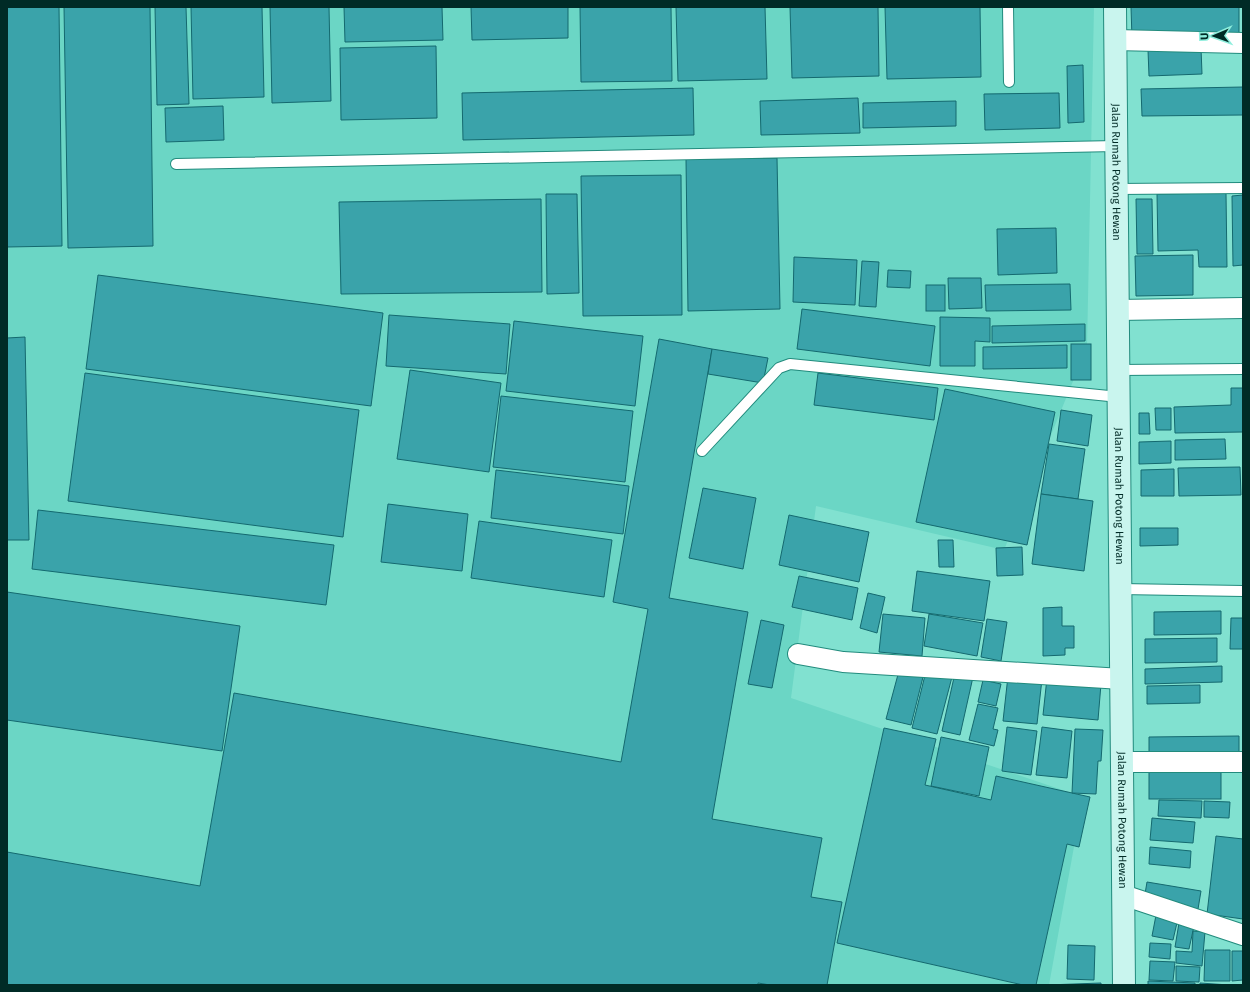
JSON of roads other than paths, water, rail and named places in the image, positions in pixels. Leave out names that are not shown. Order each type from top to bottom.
[{"type":"street","name":"Jalan Rumah Potong Hewan","points":[[1115,7],[1124,985]]},
{"type":"street","points":[[1115,40],[1243,43]]},
{"type":"street","points":[[1118,310],[1243,308]]},
{"type":"street","points":[[798,654],[843,662],[1122,679]]},
{"type":"street","points":[[1122,762],[1243,762]]},
{"type":"street","points":[[1123,895],[1243,934]]},
{"type":"lane","points":[[1008,7],[1009,82]]},
{"type":"lane","points":[[176,164],[1116,146]]},
{"type":"lane","points":[[1116,189],[1243,188]]},
{"type":"lane","points":[[702,451],[780,368],[790,364],[1118,397]]},
{"type":"lane","points":[[1118,370],[1243,370]]},
{"type":"lane","points":[[1120,589],[1243,590]]}]
